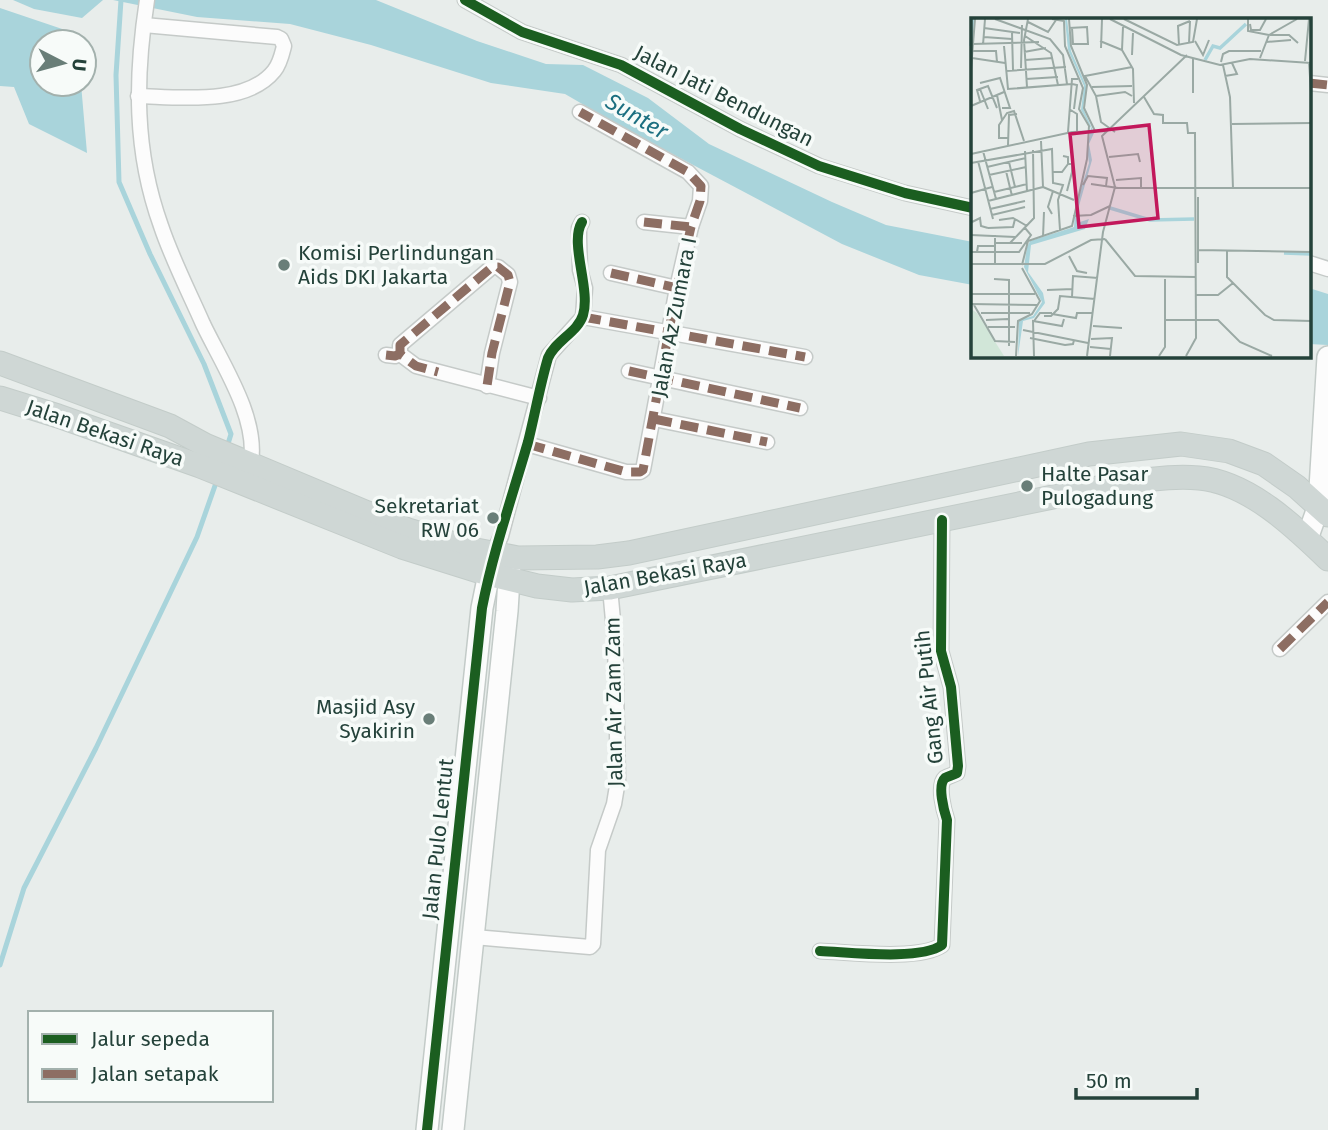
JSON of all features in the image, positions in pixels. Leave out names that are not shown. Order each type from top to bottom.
[{"type":"main road","name":"Jalan Bekasi Raya","points":[[0,363],[170,426],[203,455]]},
{"type":"main road","name":"Jalan Bekasi Raya","points":[[0,398],[245,468],[402,547],[500,560],[629,553],[1089,454],[1181,444],[1229,451],[1248,457],[1281,475],[1324,510]]},
{"type":"main road","name":"Jalan Bekasi Raya","points":[[500,560],[572,590],[610,588],[1155,478],[1201,478],[1222,483],[1275,511],[1328,559]]},
{"type":"street","points":[[147,0],[138,96],[145,176],[157,215],[203,323],[238,394],[252,437],[245,468]]},
{"type":"street","name":"Jalan Jati Bendungan","points":[[465,0],[522,33],[621,65],[740,129],[819,166],[905,192],[971,208]]},
{"type":"street","points":[[138,96],[232,95],[255,87],[273,74],[284,46],[284,42],[277,37],[144,21]]},
{"type":"street","points":[[1310,83],[1328,85]]},
{"type":"street","name":"Jalan Az Zumara I","points":[[527,444],[608,467],[640,472],[643,470],[677,288],[702,191],[698,181],[677,165],[580,112]]},
{"type":"street","points":[[453,1130],[474,937],[500,560],[549,355],[583,317],[585,288],[579,265],[579,228],[582,222]]},
{"type":"street","points":[[644,222],[691,227]]},
{"type":"street","points":[[1310,263],[1328,269]]},
{"type":"street","points":[[487,386],[492,353],[510,282],[508,275],[498,267],[492,267],[470,285],[403,342],[393,354],[416,366],[487,386],[539,398]]},
{"type":"street","points":[[611,273],[677,288]]},
{"type":"street","points":[[583,317],[805,357]]},
{"type":"street","points":[[1307,539],[1324,510],[1328,360]]},
{"type":"street","points":[[629,371],[800,408]]},
{"type":"street","points":[[654,419],[767,442]]},
{"type":"street","name":"Gang Air Putih","points":[[820,951],[891,955],[941,947],[945,912],[947,820],[942,804],[942,783],[945,778],[957,773],[958,766],[951,687],[941,651],[942,520]]},
{"type":"street","name":"Jalan Pulo Lentut","points":[[427,1130],[480,622],[500,560]]},
{"type":"street","name":"Jalan Air Zam Zam","points":[[474,937],[590,947],[593,944],[598,850],[614,804],[618,780],[615,642],[610,588]]},
{"type":"street","points":[[1280,649],[1328,602]]},
{"type":"water","points":[[13,0],[103,0],[82,18],[34,9]]},
{"type":"water","name":"Sunter","points":[[113,0],[376,0],[477,41],[546,64],[583,65],[648,98],[709,144],[832,202],[886,225],[971,242],[971,285],[919,275],[842,244],[565,94],[491,83],[371,45],[290,24],[197,17]]},
{"type":"water","points":[[0,8],[59,28],[28,28],[28,98],[82,98],[87,153],[29,124],[14,87],[0,86]]},
{"type":"water","points":[[1310,288],[1328,294],[1328,345],[1310,344]]},
{"type":"waterway","points":[[121,0],[116,75],[119,182],[150,254],[204,364],[231,434],[227,447]]},
{"type":"waterway","points":[[0,965],[24,888],[96,748],[197,537],[217,480]]},
{"type":"marked path","points":[[1310,83],[1328,85]]},
{"type":"marked path","points":[[527,444],[626,472],[643,470],[677,288],[700,201],[701,186],[688,172],[580,112]]},
{"type":"marked path","points":[[644,222],[691,227]]},
{"type":"marked path","points":[[400,354],[400,345],[492,267],[498,267],[508,275],[510,282],[492,353],[487,386]]},
{"type":"marked path","points":[[611,273],[677,288]]},
{"type":"marked path","points":[[583,317],[805,357]]},
{"type":"marked path","points":[[386,355],[400,354],[416,366],[438,372]]},
{"type":"marked path","points":[[629,371],[800,408]]},
{"type":"marked path","points":[[654,419],[767,442]]},
{"type":"marked path","points":[[1280,649],[1328,602]]},
{"type":"cycle path","points":[[465,0],[522,32],[621,65],[740,129],[819,166],[905,193],[971,208]]},
{"type":"cycle path","points":[[427,1130],[482,608],[497,545],[528,442],[548,358],[583,315],[585,304],[578,242],[582,222]]},
{"type":"cycle path","points":[[820,951],[901,954],[931,950],[942,945],[947,820],[942,786],[945,778],[957,773],[958,766],[951,687],[941,651],[942,520]]},
{"type":"place","name":"Komisi Perlindungan Aids DKI Jakarta","points":[[284,265]]},
{"type":"place","name":"Halte Pasar Pulogadung","points":[[1027,486]]},
{"type":"place","name":"Sekretariat RW 06","points":[[493,518]]},
{"type":"place","name":"Masjid Asy Syakirin","points":[[429,719]]}]
